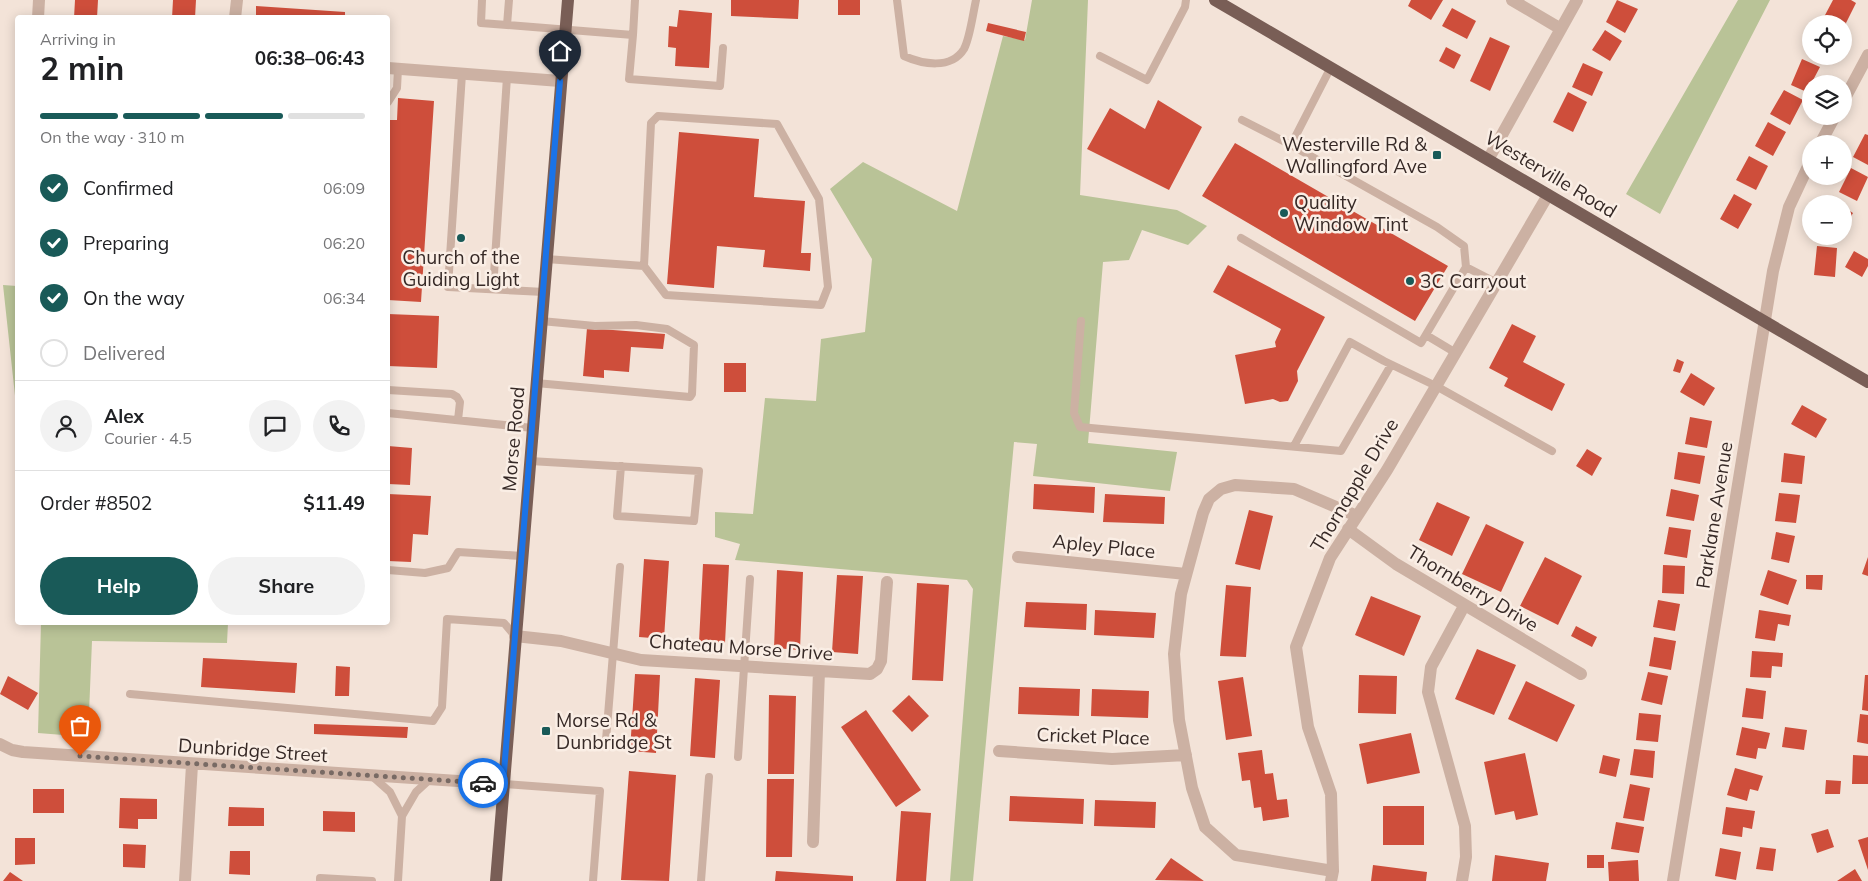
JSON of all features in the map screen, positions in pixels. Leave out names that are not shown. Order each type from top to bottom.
[{"type":"main road","name":"Morse Road","points":[[496,881],[568,0]]},
{"type":"main road","name":"Westerville Road","points":[[1215,0],[1489,158],[1548,195],[1868,382]]},
{"type":"street","points":[[38,15],[39,0]]},
{"type":"street","points":[[235,15],[237,0]]},
{"type":"street","points":[[1512,0],[1561,29]]},
{"type":"street","points":[[1489,158],[1577,0]]},
{"type":"street","points":[[1852,85],[1868,56]]},
{"type":"street","points":[[393,69],[560,81]]},
{"type":"street","name":"Parklane Avenue","points":[[1674,881],[1774,271],[1788,207],[1802,178]]},
{"type":"street","name":"Thornapple Drive","points":[[1332,876],[1331,794],[1308,727],[1296,647],[1330,558],[1456,353],[1548,195]]},
{"type":"street","points":[[1332,876],[1236,855],[1205,827],[1192,788],[1178,720],[1174,654],[1181,594],[1203,513],[1210,499],[1221,489],[1235,485],[1294,489],[1357,516]]},
{"type":"street","name":"Thornberry Drive","points":[[1348,529],[1396,564],[1581,674]]},
{"type":"street","name":"Apley Place","points":[[1018,557],[1186,574]]},
{"type":"street","name":"Chateau Morse Drive","points":[[515,636],[561,641],[641,660],[870,674],[877,669],[881,661],[887,582]]},
{"type":"street","points":[[1462,881],[1466,857],[1465,826],[1428,692],[1430,667],[1464,606]]},
{"type":"street","points":[[813,842],[819,671]]},
{"type":"street","name":"Dunbridge Street","points":[[1,747],[24,752],[192,765],[503,784]]},
{"type":"street","name":"Cricket Place","points":[[998,751],[1112,759],[1186,755]]},
{"type":"street","points":[[185,881],[192,765]]},
{"type":"lane","points":[[482,0],[481,22],[633,34]]},
{"type":"lane","points":[[507,25],[509,0]]},
{"type":"lane","points":[[635,0],[629,79],[720,86],[723,48]]},
{"type":"lane","points":[[897,0],[904,56],[922,63],[937,63],[954,58],[964,48],[976,0]]},
{"type":"lane","points":[[1100,56],[1147,80],[1186,7],[1186,0]]},
{"type":"lane","points":[[1291,145],[1331,67]]},
{"type":"lane","points":[[390,99],[397,88],[393,69]]},
{"type":"lane","points":[[462,74],[448,287],[544,292]]},
{"type":"lane","points":[[493,290],[507,77]]},
{"type":"lane","points":[[546,259],[644,266],[666,295],[821,305],[828,287],[819,199],[777,124],[658,116],[651,123],[644,266]]},
{"type":"lane","points":[[1241,238],[1421,344],[1466,267],[1464,246],[1437,226],[1242,120]]},
{"type":"lane","points":[[1466,267],[1498,283]]},
{"type":"lane","points":[[1081,321],[1074,413],[1080,427],[1341,451],[1391,365]]},
{"type":"lane","points":[[536,383],[690,397],[692,394],[694,345],[668,329],[636,325],[595,326],[541,322]]},
{"type":"lane","points":[[1426,336],[1456,353]]},
{"type":"lane","points":[[1294,446],[1350,342],[1391,365],[1436,386],[1552,451]]},
{"type":"lane","points":[[390,390],[452,394],[460,402],[458,420]]},
{"type":"lane","points":[[390,413],[532,428]]},
{"type":"lane","points":[[530,461],[621,466],[699,471],[694,521],[616,516],[621,466]]},
{"type":"lane","points":[[390,570],[425,573],[448,568],[458,552],[522,556]]},
{"type":"lane","points":[[606,740],[620,567]]},
{"type":"lane","points":[[738,757],[750,579]]},
{"type":"lane","points":[[130,694],[433,721],[442,707],[447,619],[504,623],[515,636]]},
{"type":"lane","points":[[372,776],[390,792],[402,816]]},
{"type":"lane","points":[[701,881],[709,777]]},
{"type":"lane","points":[[398,881],[402,816],[416,792],[429,780]]},
{"type":"lane","points":[[503,784],[600,791],[593,881]]},
{"type":"lane","points":[[320,881],[320,878],[372,881]]},
{"type":"green space","points":[[1032,0],[1088,0],[1080,195],[1177,210],[1207,226],[1188,245],[1142,230],[1129,260],[1103,262],[1088,443],[1177,452],[1170,491],[1033,476],[1037,444],[1014,442],[973,881],[950,881],[973,589],[967,580],[735,560],[740,544],[715,537],[715,512],[753,514],[765,398],[816,401],[821,339],[865,332],[872,259],[830,189],[863,162],[957,211],[1003,36],[1025,40]]},
{"type":"green space","points":[[1738,0],[1770,0],[1660,214],[1626,194]]},
{"type":"green space","points":[[3,285],[15,286],[15,396]]},
{"type":"green space","points":[[41,625],[228,625],[227,643],[92,641],[88,737],[38,733]]},
{"type":"building","points":[[75,0],[98,0],[97,15],[74,15]]},
{"type":"building","points":[[173,0],[196,0],[195,15],[172,15]]},
{"type":"building","points":[[731,0],[799,0],[798,19],[731,16]]},
{"type":"building","points":[[838,0],[860,0],[860,15],[838,15]]},
{"type":"building","points":[[1411,0],[1443,0],[1431,20],[1408,6]]},
{"type":"building","points":[[1617,0],[1638,9],[1625,33],[1606,22]]},
{"type":"building","points":[[1833,0],[1851,0],[1856,3],[1850,15],[1825,15]]},
{"type":"building","points":[[256,6],[345,12],[345,15],[256,15]]},
{"type":"building","points":[[1452,8],[1476,21],[1467,39],[1442,26]]},
{"type":"building","points":[[679,10],[712,13],[709,68],[675,66],[676,48],[668,47],[669,26],[677,27]]},
{"type":"building","points":[[988,23],[1026,32],[1024,41],[986,31]]},
{"type":"building","points":[[1605,30],[1622,41],[1610,61],[1592,50]]},
{"type":"building","points":[[1490,37],[1510,46],[1490,91],[1470,81]]},
{"type":"building","points":[[1446,47],[1461,55],[1454,69],[1439,61]]},
{"type":"building","points":[[1802,59],[1802,65],[1820,67],[1816,75],[1802,75],[1802,90],[1791,85]]},
{"type":"building","points":[[1583,63],[1603,72],[1592,96],[1572,87]]},
{"type":"building","points":[[1784,90],[1802,99],[1790,125],[1770,114]]},
{"type":"building","points":[[1568,92],[1587,102],[1573,132],[1553,122]]},
{"type":"building","points":[[398,98],[434,101],[421,302],[390,300],[390,120],[397,120]]},
{"type":"building","points":[[1158,100],[1202,127],[1169,190],[1087,149],[1110,108],[1145,129]]},
{"type":"building","points":[[1768,122],[1786,132],[1773,156],[1755,146]]},
{"type":"building","points":[[679,132],[759,139],[754,197],[805,201],[801,253],[811,253],[810,271],[763,267],[765,250],[717,246],[714,288],[667,284]]},
{"type":"building","points":[[1865,134],[1868,135],[1868,165],[1853,157]]},
{"type":"building","points":[[1235,143],[1448,266],[1415,321],[1202,196]]},
{"type":"building","points":[[1749,156],[1768,166],[1756,190],[1736,180]]},
{"type":"building","points":[[1852,169],[1868,177],[1857,201],[1852,198],[1852,195],[1845,195],[1839,192],[1842,185],[1852,185]]},
{"type":"building","points":[[1734,194],[1752,204],[1738,229],[1720,219]]},
{"type":"building","points":[[1817,246],[1837,248],[1835,277],[1814,275]]},
{"type":"building","points":[[1854,251],[1868,259],[1868,266],[1862,277],[1845,267]]},
{"type":"building","points":[[1228,265],[1325,317],[1297,371],[1298,381],[1288,401],[1280,402],[1273,399],[1245,404],[1235,355],[1276,347],[1275,342],[1281,329],[1213,292]]},
{"type":"building","points":[[390,314],[439,316],[437,368],[390,366]]},
{"type":"building","points":[[1512,324],[1536,336],[1523,362],[1565,384],[1552,411],[1504,386],[1508,378],[1489,368]]},
{"type":"building","points":[[587,328],[665,334],[663,349],[631,347],[629,372],[604,370],[604,378],[583,376]]},
{"type":"building","points":[[1677,359],[1684,362],[1680,373],[1673,371]]},
{"type":"building","points":[[724,363],[746,363],[746,392],[724,392]]},
{"type":"building","points":[[1691,373],[1715,388],[1704,406],[1680,392]]},
{"type":"building","points":[[1802,405],[1827,419],[1816,438],[1791,424]]},
{"type":"building","points":[[1690,417],[1712,421],[1707,448],[1685,444]]},
{"type":"building","points":[[390,446],[412,448],[410,485],[390,484]]},
{"type":"building","points":[[1587,449],[1602,458],[1592,476],[1576,466]]},
{"type":"building","points":[[1678,452],[1705,456],[1700,484],[1674,479]]},
{"type":"building","points":[[1784,453],[1805,456],[1802,484],[1781,482]]},
{"type":"building","points":[[1034,484],[1095,487],[1094,513],[1033,509]]},
{"type":"building","points":[[1671,489],[1699,495],[1694,521],[1666,516]]},
{"type":"building","points":[[1779,493],[1800,495],[1796,523],[1775,521]]},
{"type":"building","points":[[390,494],[431,496],[428,535],[413,534],[411,562],[390,561]]},
{"type":"building","points":[[1105,494],[1165,497],[1164,524],[1103,522]]},
{"type":"building","points":[[1437,502],[1470,517],[1452,556],[1419,540]]},
{"type":"building","points":[[1249,510],[1273,516],[1260,570],[1235,564]]},
{"type":"building","points":[[1486,524],[1524,542],[1501,592],[1462,574]]},
{"type":"building","points":[[1669,527],[1691,530],[1687,558],[1664,554]]},
{"type":"building","points":[[1776,532],[1795,536],[1789,563],[1771,559]]},
{"type":"building","points":[[1545,557],[1582,576],[1558,625],[1520,606]]},
{"type":"building","points":[[1868,557],[1868,576],[1862,574]]},
{"type":"building","points":[[644,559],[669,561],[664,639],[639,637]]},
{"type":"building","points":[[703,564],[729,565],[725,643],[699,642]]},
{"type":"building","points":[[1663,565],[1685,566],[1684,594],[1662,593]]},
{"type":"building","points":[[777,570],[803,572],[800,650],[774,648]]},
{"type":"building","points":[[1768,570],[1797,580],[1788,605],[1760,595]]},
{"type":"building","points":[[837,575],[863,576],[858,654],[832,652]]},
{"type":"building","points":[[1806,575],[1823,575],[1822,590],[1806,589]]},
{"type":"building","points":[[917,583],[949,585],[943,681],[912,680]]},
{"type":"building","points":[[1226,585],[1251,587],[1246,657],[1220,656]]},
{"type":"building","points":[[1371,596],[1421,616],[1404,656],[1355,635]]},
{"type":"building","points":[[1658,600],[1680,604],[1675,631],[1653,627]]},
{"type":"building","points":[[1026,602],[1087,604],[1086,630],[1024,627]]},
{"type":"building","points":[[1095,610],[1156,613],[1154,638],[1094,635]]},
{"type":"building","points":[[1759,610],[1791,615],[1789,626],[1778,624],[1775,641],[1755,638]]},
{"type":"building","points":[[1576,626],[1597,637],[1592,647],[1571,636]]},
{"type":"building","points":[[1654,637],[1676,641],[1671,670],[1649,666]]},
{"type":"building","points":[[1477,649],[1516,665],[1494,715],[1455,699]]},
{"type":"building","points":[[1752,651],[1783,653],[1782,667],[1772,666],[1771,678],[1750,677]]},
{"type":"building","points":[[203,658],[297,663],[295,693],[201,687]]},
{"type":"building","points":[[336,666],[350,667],[349,696],[335,696]]},
{"type":"building","points":[[1648,672],[1668,676],[1662,705],[1641,700]]},
{"type":"building","points":[[635,674],[660,675],[656,753],[630,751]]},
{"type":"building","points":[[1359,675],[1397,676],[1396,714],[1358,713]]},
{"type":"building","points":[[1865,675],[1868,675],[1868,711],[1862,710]]},
{"type":"building","points":[[8,676],[38,693],[28,710],[0,694]]},
{"type":"building","points":[[1243,677],[1252,736],[1226,740],[1218,681]]},
{"type":"building","points":[[695,678],[720,680],[715,758],[690,756]]},
{"type":"building","points":[[1526,681],[1575,705],[1557,742],[1508,719]]},
{"type":"building","points":[[1019,687],[1080,689],[1079,716],[1018,714]]},
{"type":"building","points":[[1746,688],[1766,691],[1763,719],[1742,717]]},
{"type":"building","points":[[1092,689],[1149,691],[1148,718],[1091,716]]},
{"type":"building","points":[[769,695],[796,696],[794,774],[768,774]]},
{"type":"building","points":[[909,695],[929,716],[912,732],[892,711]]},
{"type":"building","points":[[866,710],[921,790],[896,807],[841,727]]},
{"type":"building","points":[[1639,713],[1661,715],[1658,742],[1636,740]]},
{"type":"building","points":[[1860,714],[1868,715],[1868,744],[1857,742]]},
{"type":"building","points":[[314,724],[408,727],[407,738],[314,734]]},
{"type":"building","points":[[1742,727],[1770,733],[1766,749],[1758,748],[1756,759],[1736,755]]},
{"type":"building","points":[[1785,727],[1807,730],[1804,750],[1782,747]]},
{"type":"building","points":[[1411,733],[1420,773],[1367,784],[1359,744]]},
{"type":"building","points":[[1634,749],[1655,751],[1653,778],[1630,775]]},
{"type":"building","points":[[1262,750],[1265,774],[1273,773],[1277,800],[1287,799],[1289,817],[1263,821],[1261,807],[1254,808],[1250,780],[1242,781],[1238,753]]},
{"type":"building","points":[[1525,753],[1538,815],[1516,820],[1514,811],[1495,815],[1484,762]]},
{"type":"building","points":[[1603,755],[1620,759],[1616,777],[1599,773]]},
{"type":"building","points":[[1853,755],[1868,756],[1868,784],[1852,784]]},
{"type":"building","points":[[1735,768],[1763,776],[1758,791],[1750,789],[1747,801],[1727,795]]},
{"type":"building","points":[[629,771],[676,775],[669,881],[621,880]]},
{"type":"building","points":[[767,779],[794,779],[792,857],[766,857]]},
{"type":"building","points":[[1826,780],[1841,781],[1840,794],[1825,794]]},
{"type":"building","points":[[1630,784],[1650,788],[1644,821],[1623,818]]},
{"type":"building","points":[[33,789],[64,789],[64,813],[33,813]]},
{"type":"building","points":[[1010,796],[1084,799],[1083,824],[1009,821]]},
{"type":"building","points":[[120,798],[157,799],[157,819],[138,819],[138,829],[119,828]]},
{"type":"building","points":[[1095,800],[1156,802],[1155,828],[1094,826]]},
{"type":"building","points":[[1383,806],[1424,806],[1424,845],[1383,845]]},
{"type":"building","points":[[229,807],[264,808],[264,826],[228,826]]},
{"type":"building","points":[[1726,807],[1755,811],[1752,829],[1743,827],[1742,837],[1722,834]]},
{"type":"building","points":[[323,811],[355,812],[355,832],[323,831]]},
{"type":"building","points":[[901,811],[931,813],[926,881],[896,881]]},
{"type":"building","points":[[1616,822],[1644,827],[1639,853],[1611,849]]},
{"type":"building","points":[[1828,829],[1834,847],[1817,853],[1811,834]]},
{"type":"building","points":[[1868,837],[1868,870],[1858,840]]},
{"type":"building","points":[[15,838],[35,838],[35,864],[15,865]]},
{"type":"building","points":[[123,844],[146,845],[145,868],[123,867]]},
{"type":"building","points":[[1760,847],[1776,849],[1773,871],[1756,869]]},
{"type":"building","points":[[1720,848],[1741,852],[1736,880],[1715,876]]},
{"type":"building","points":[[230,851],[250,851],[250,875],[229,874]]},
{"type":"building","points":[[1495,855],[1549,863],[1546,881],[1492,881]]},
{"type":"building","points":[[1587,855],[1604,855],[1604,868],[1587,868]]},
{"type":"building","points":[[1171,858],[1204,881],[1155,880]]},
{"type":"building","points":[[1638,860],[1639,881],[1609,881],[1608,862]]},
{"type":"building","points":[[1373,865],[1427,872],[1426,881],[1371,881]]},
{"type":"building","points":[[1855,869],[1862,881],[1837,881]]},
{"type":"building","points":[[776,871],[853,876],[853,881],[775,881]]},
{"type":"building","points":[[10,872],[23,881],[3,881]]},
{"type":"way so far","points":[[80,756],[483,783]]},
{"type":"place","name":"Westerville Rd & Wallingford Ave","points":[[1437,155]]},
{"type":"place","name":"Quality Window Tint","points":[[1284,213]]},
{"type":"place","name":"Church of the Guiding Light","points":[[461,238]]},
{"type":"place","name":"3C Carryout","points":[[1410,281]]},
{"type":"place","name":"Morse Rd & Dunbridge St","points":[[546,731]]},
{"type":"route","points":[[483,783],[503,784],[560,81]]}]
